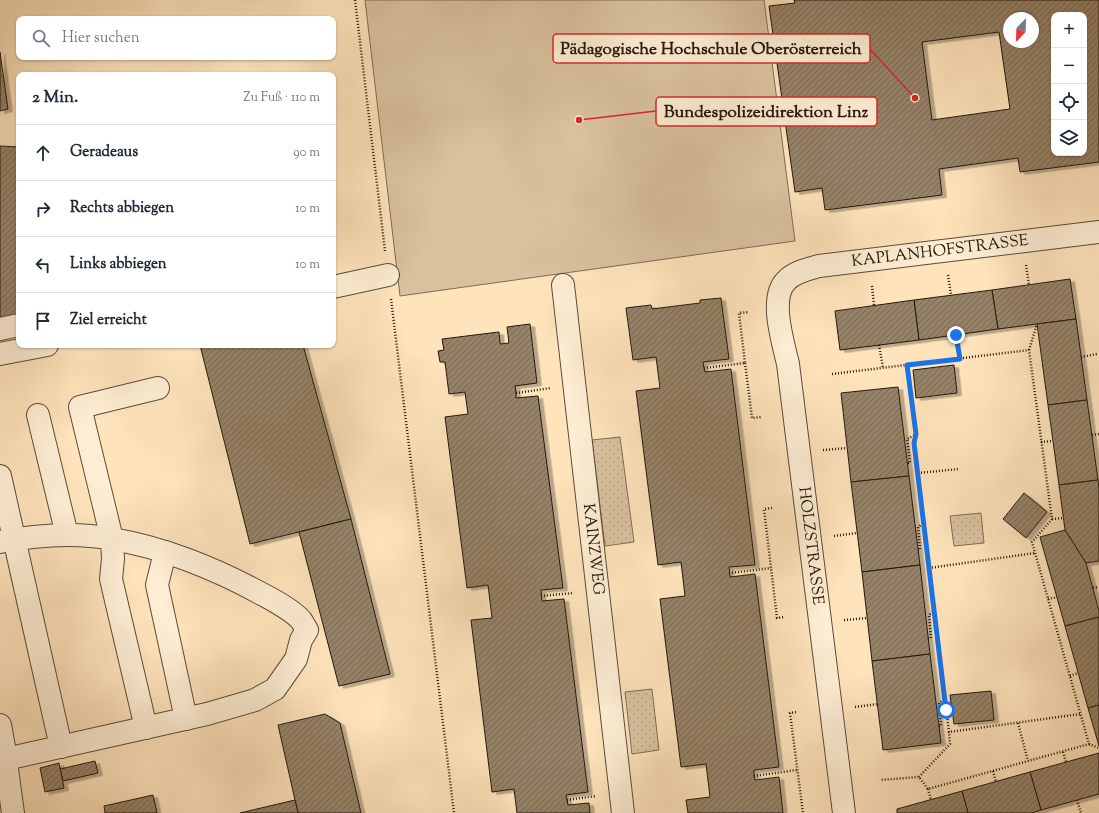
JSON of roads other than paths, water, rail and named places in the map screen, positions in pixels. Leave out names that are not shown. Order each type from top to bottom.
[{"type":"street","name":"KAPLANHOFSTRASSE","points":[[785,281],[799,272],[819,266],[1099,232]]},
{"type":"street","points":[[336,286],[388,275]]},
{"type":"street","name":"HOLZSTRASSE","points":[[785,281],[778,296],[777,316],[788,364],[844,813]]},
{"type":"street","name":"KAINZWEG","points":[[563,286],[622,803]]},
{"type":"street","points":[[0,329],[16,326]]},
{"type":"street","points":[[0,354],[31,348]]},
{"type":"street","points":[[146,728],[111,578],[113,559],[112,538],[80,407],[158,388]]},
{"type":"street","points":[[38,414],[67,535]]},
{"type":"street","points":[[0,476],[7,540],[61,747]]},
{"type":"street","points":[[6,759],[186,719],[255,700],[275,689],[296,659],[301,640],[307,630],[300,619],[276,601],[234,579],[165,552],[112,538],[67,535],[7,540]]},
{"type":"street","points":[[165,552],[156,585],[186,719]]},
{"type":"street","points":[[0,725],[13,813]]},
{"type":"place","name":"Pädagogische Hochschule Oberösterreich","points":[[915,98]]},
{"type":"place","name":"Bundespolizeidirektion Linz","points":[[579,120]]}]
